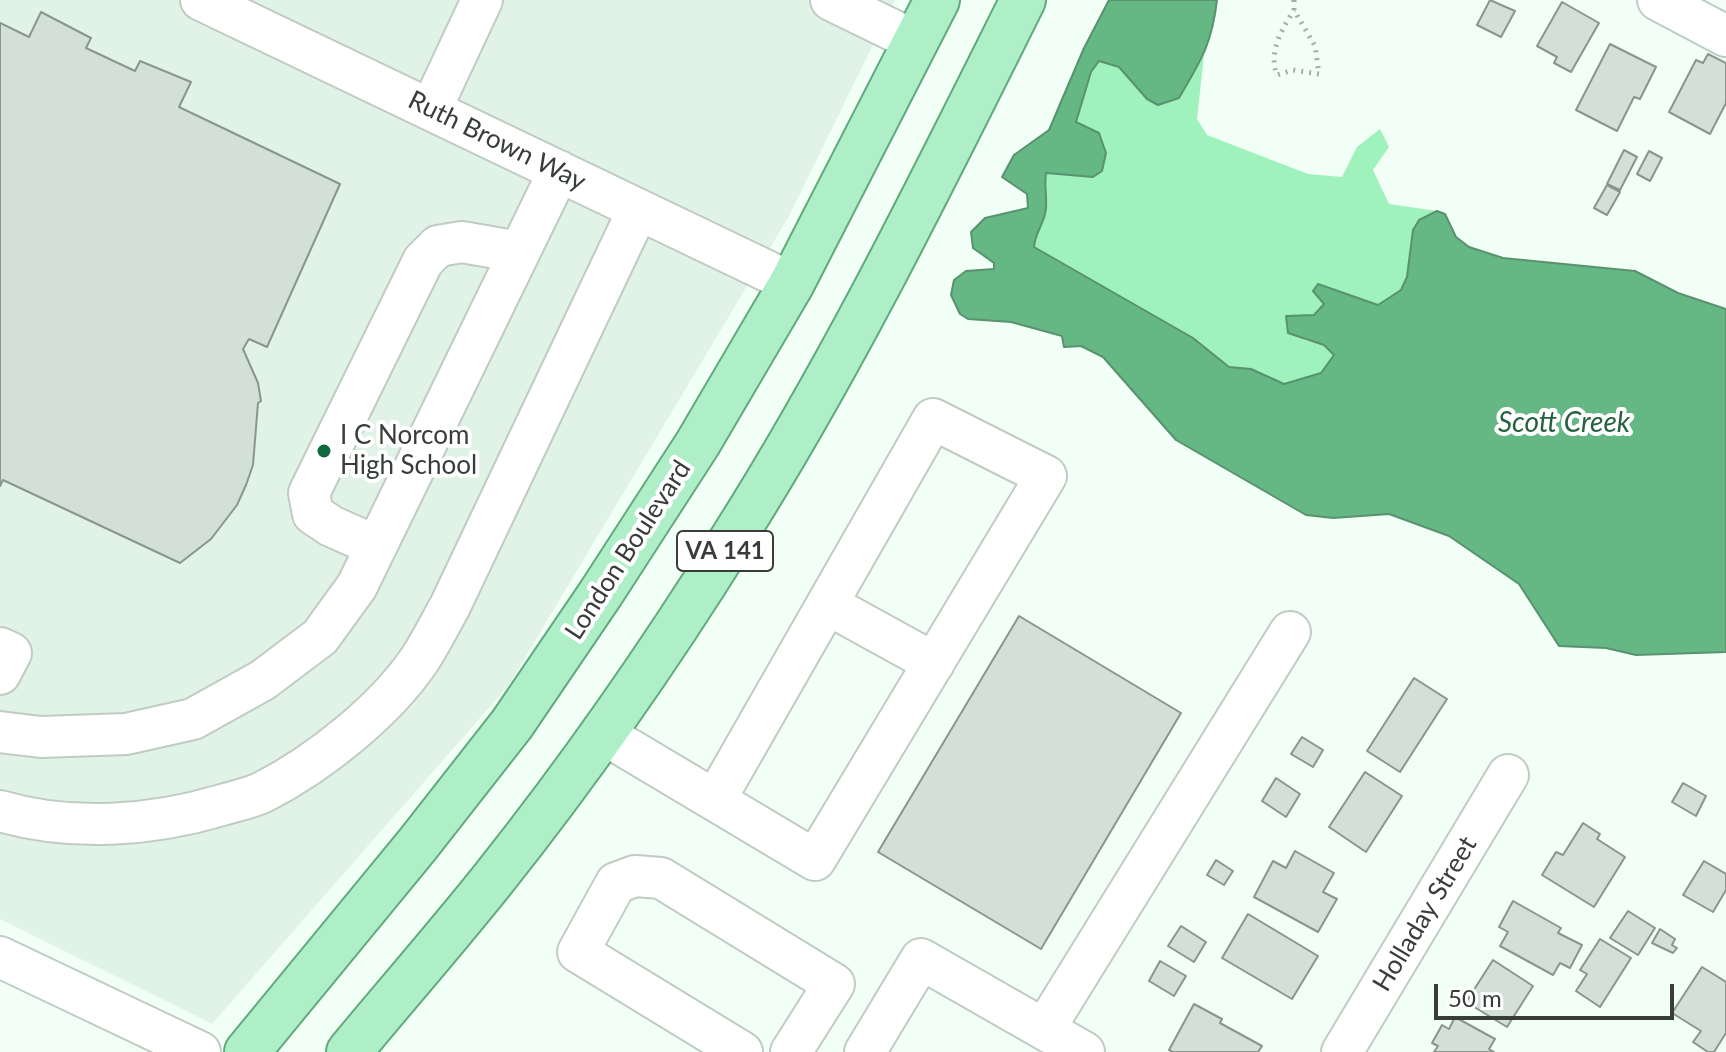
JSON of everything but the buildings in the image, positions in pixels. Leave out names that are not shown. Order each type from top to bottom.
[{"type":"main road","name":"London Boulevard","points":[[247,1052],[512,724],[601,593],[698,443],[792,283],[937,0]]},
{"type":"main road","name":"VA 141","points":[[349,1052],[494,878],[602,733],[734,537],[897,250],[1023,0]]},
{"type":"street","name":"Ruth Brown Way","points":[[201,0],[792,283]]},
{"type":"street","points":[[431,109],[482,0]]},
{"type":"street","points":[[831,0],[917,42]]},
{"type":"street","points":[[1661,1],[1726,36]]},
{"type":"street","points":[[0,732],[41,737],[126,734],[193,719],[263,680],[320,637],[357,586],[559,171]]},
{"type":"street","points":[[0,811],[71,823],[127,824],[191,814],[261,793],[318,758],[375,711],[419,660],[450,606],[638,210]]},
{"type":"street","points":[[376,546],[331,526],[313,514],[309,493],[315,479],[423,261],[438,246],[462,242],[519,252]]},
{"type":"street","points":[[602,733],[815,860],[1046,476],[933,419],[715,800]]},
{"type":"street","points":[[827,604],[934,663]]},
{"type":"street","points":[[1045,1028],[1290,632]]},
{"type":"street","points":[[0,648],[11,653],[0,674]]},
{"type":"street","name":"Holladay Street","points":[[1342,1052],[1508,775]]},
{"type":"street","points":[[742,1052],[578,952],[616,883],[635,876],[661,878],[834,984],[791,1052]]},
{"type":"street","points":[[0,957],[200,1052]]},
{"type":"street","points":[[865,1052],[921,959],[1084,1052]]},
{"type":"path","points":[[1294,0],[1294,10],[1277,42],[1273,65],[1277,75],[1293,70],[1319,74],[1315,46],[1294,10]]},
{"type":"shaded area","name":"I C Norcom High School","points":[[0,0],[895,0],[789,216],[508,686],[212,1024],[0,919]]},
{"type":"shaded area","points":[[1204,55],[1197,119],[1207,135],[1308,174],[1342,177],[1357,147],[1380,129],[1389,147],[1373,170],[1389,204],[1437,211],[1419,220],[1413,230],[1407,277],[1401,291],[1378,305],[1318,284],[1324,304],[1314,316],[1304,340],[1324,345],[1334,355],[1321,373],[1284,384],[1251,369],[1229,367],[1193,338],[1034,247],[1045,213],[1045,173],[1093,177],[1076,122],[1091,72],[1100,60],[1119,67],[1147,99],[1179,97]]},
{"type":"water","name":"Scott Creek","points":[[1109,0],[1217,0],[1204,51],[1179,98],[1158,105],[1147,99],[1119,67],[1099,61],[1091,72],[1076,122],[1099,133],[1106,153],[1102,171],[1093,177],[1046,173],[1045,213],[1034,247],[1193,338],[1229,367],[1251,369],[1284,384],[1321,373],[1334,355],[1324,345],[1288,333],[1286,316],[1314,315],[1324,304],[1313,291],[1318,284],[1378,305],[1401,290],[1407,277],[1413,230],[1419,220],[1437,211],[1445,214],[1456,237],[1469,247],[1503,258],[1635,271],[1678,293],[1726,309],[1726,652],[1636,655],[1606,648],[1559,646],[1519,584],[1449,536],[1389,514],[1333,518],[1306,515],[1176,440],[1103,357],[1081,346],[1064,347],[1062,336],[1011,322],[968,319],[960,314],[951,295],[954,280],[966,271],[994,269],[994,263],[973,248],[971,232],[985,218],[1028,208],[1027,194],[1002,177],[1014,155],[1049,130],[1084,48]]},
{"type":"place","name":"I C Norcom High School","points":[[324,451]]}]
